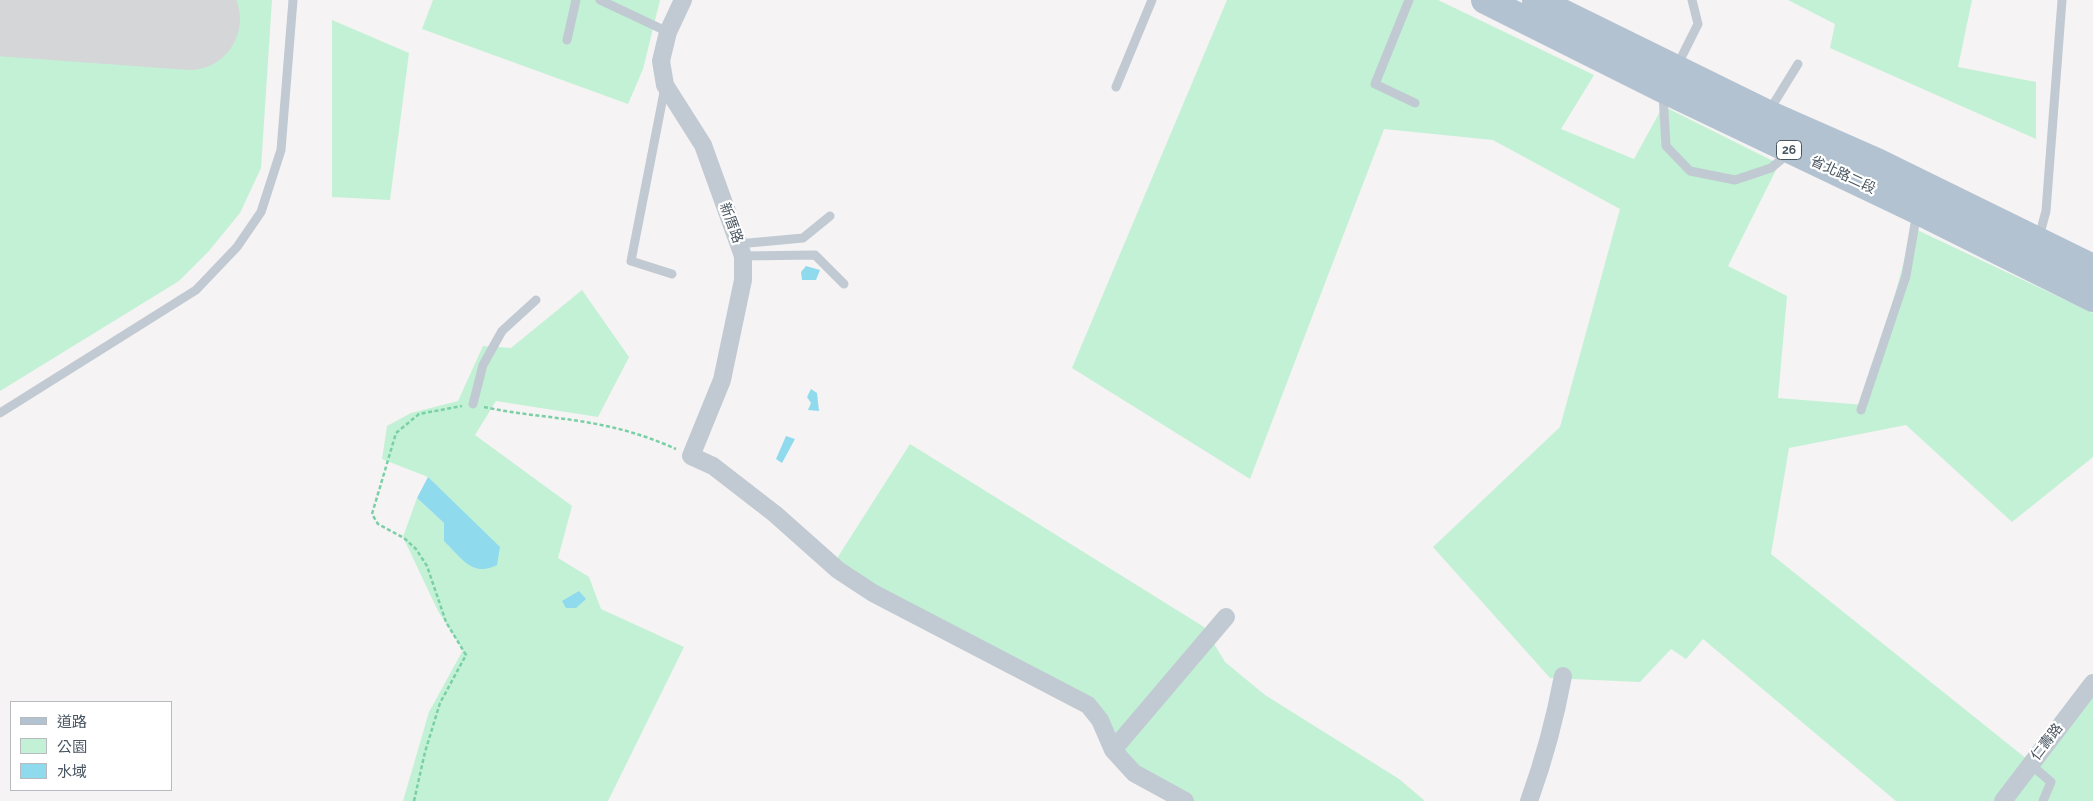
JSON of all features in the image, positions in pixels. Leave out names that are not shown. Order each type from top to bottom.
[{"type":"main road","name":"省北路二段","points":[[1486,0],[1669,79],[1768,114],[1877,162],[2093,268]]},
{"type":"main road","name":"省北路二段","points":[[1536,0],[1791,151],[1917,210],[2093,298]]},
{"type":"street","name":"新厝路","points":[[683,0],[668,32],[661,61],[665,85],[703,145],[740,250],[742,280],[722,380],[691,456]]},
{"type":"street","points":[[691,456],[713,466],[775,514],[838,570],[873,592],[1088,705],[1100,720],[1114,750],[1134,773],[1185,801]]},
{"type":"street","points":[[1114,750],[1226,617]]},
{"type":"street","points":[[1529,801],[1547,747],[1563,676]]},
{"type":"street","name":"仁壽路","points":[[2003,801],[2093,683]]},
{"type":"lane","points":[[0,413],[196,290],[237,247],[261,212],[281,150],[293,0]]},
{"type":"lane","points":[[567,40],[576,0]]},
{"type":"lane","points":[[600,0],[668,32]]},
{"type":"lane","points":[[1116,87],[1152,0]]},
{"type":"lane","points":[[1408,0],[1375,84],[1415,103]]},
{"type":"lane","points":[[1692,0],[1698,24],[1669,79],[1666,146],[1690,171],[1734,180],[1771,168],[1791,151]]},
{"type":"lane","points":[[2037,242],[2046,211],[2062,0]]},
{"type":"lane","points":[[1768,114],[1798,64]]},
{"type":"lane","points":[[665,85],[631,261],[672,274]]},
{"type":"lane","points":[[1861,410],[1906,276],[1917,210]]},
{"type":"lane","points":[[740,250],[804,238],[830,216]]},
{"type":"lane","points":[[740,250],[814,255],[844,284]]},
{"type":"lane","points":[[473,404],[483,365],[502,331],[536,300]]},
{"type":"lane","points":[[2030,764],[2051,782],[2044,801]]},
{"type":"path","points":[[414,801],[425,752],[440,703],[466,655],[446,622],[427,566],[416,549],[404,538],[378,524],[372,514],[396,433],[420,414],[473,404],[516,414],[606,426],[657,441],[691,456]]},
{"type":"green space","points":[[211,0],[272,0],[261,168],[240,213],[208,252],[179,281],[0,391],[0,40],[204,62]]},
{"type":"green space","points":[[433,0],[660,0],[643,69],[628,104],[422,29]]},
{"type":"green space","points":[[1227,0],[1438,0],[1594,75],[1561,129],[1634,159],[1663,106],[1779,164],[1728,266],[1787,296],[1778,398],[1865,405],[1913,228],[2093,313],[2093,457],[2012,522],[1906,425],[1789,448],[1771,554],[2033,764],[2093,694],[2093,801],[1896,801],[1703,639],[1686,659],[1671,649],[1640,682],[1550,678],[1433,547],[1560,427],[1620,209],[1493,140],[1384,129],[1250,479],[1072,368]]},
{"type":"green space","points":[[1788,0],[1972,0],[1958,67],[2036,82],[2036,139],[1830,48],[1835,24]]},
{"type":"green space","points":[[332,20],[409,53],[390,200],[332,197]]},
{"type":"green space","points":[[582,290],[629,357],[598,417],[496,401],[475,435],[572,506],[558,558],[589,577],[601,609],[684,647],[608,801],[403,801],[429,712],[463,650],[438,611],[403,537],[417,498],[444,523],[472,568],[428,477],[382,459],[387,426],[411,413],[458,401],[483,346],[511,348]]},
{"type":"green space","points":[[910,444],[1204,627],[1225,662],[1265,695],[1399,779],[1425,801],[1186,801],[1127,763],[1094,712],[834,563]]},
{"type":"water","points":[[806,266],[820,270],[816,280],[802,280],[801,272]]},
{"type":"water","points":[[811,389],[817,393],[819,411],[808,410],[811,403],[807,397]]},
{"type":"water","points":[[786,436],[795,439],[782,463],[776,459]]},
{"type":"water","points":[[428,477],[500,547],[497,565],[481,569],[474,567],[462,559],[444,541],[444,523],[417,498]]},
{"type":"water","points":[[579,591],[586,599],[576,608],[566,608],[562,601]]},
{"type":"runway","points":[[0,5],[189,19]]}]
